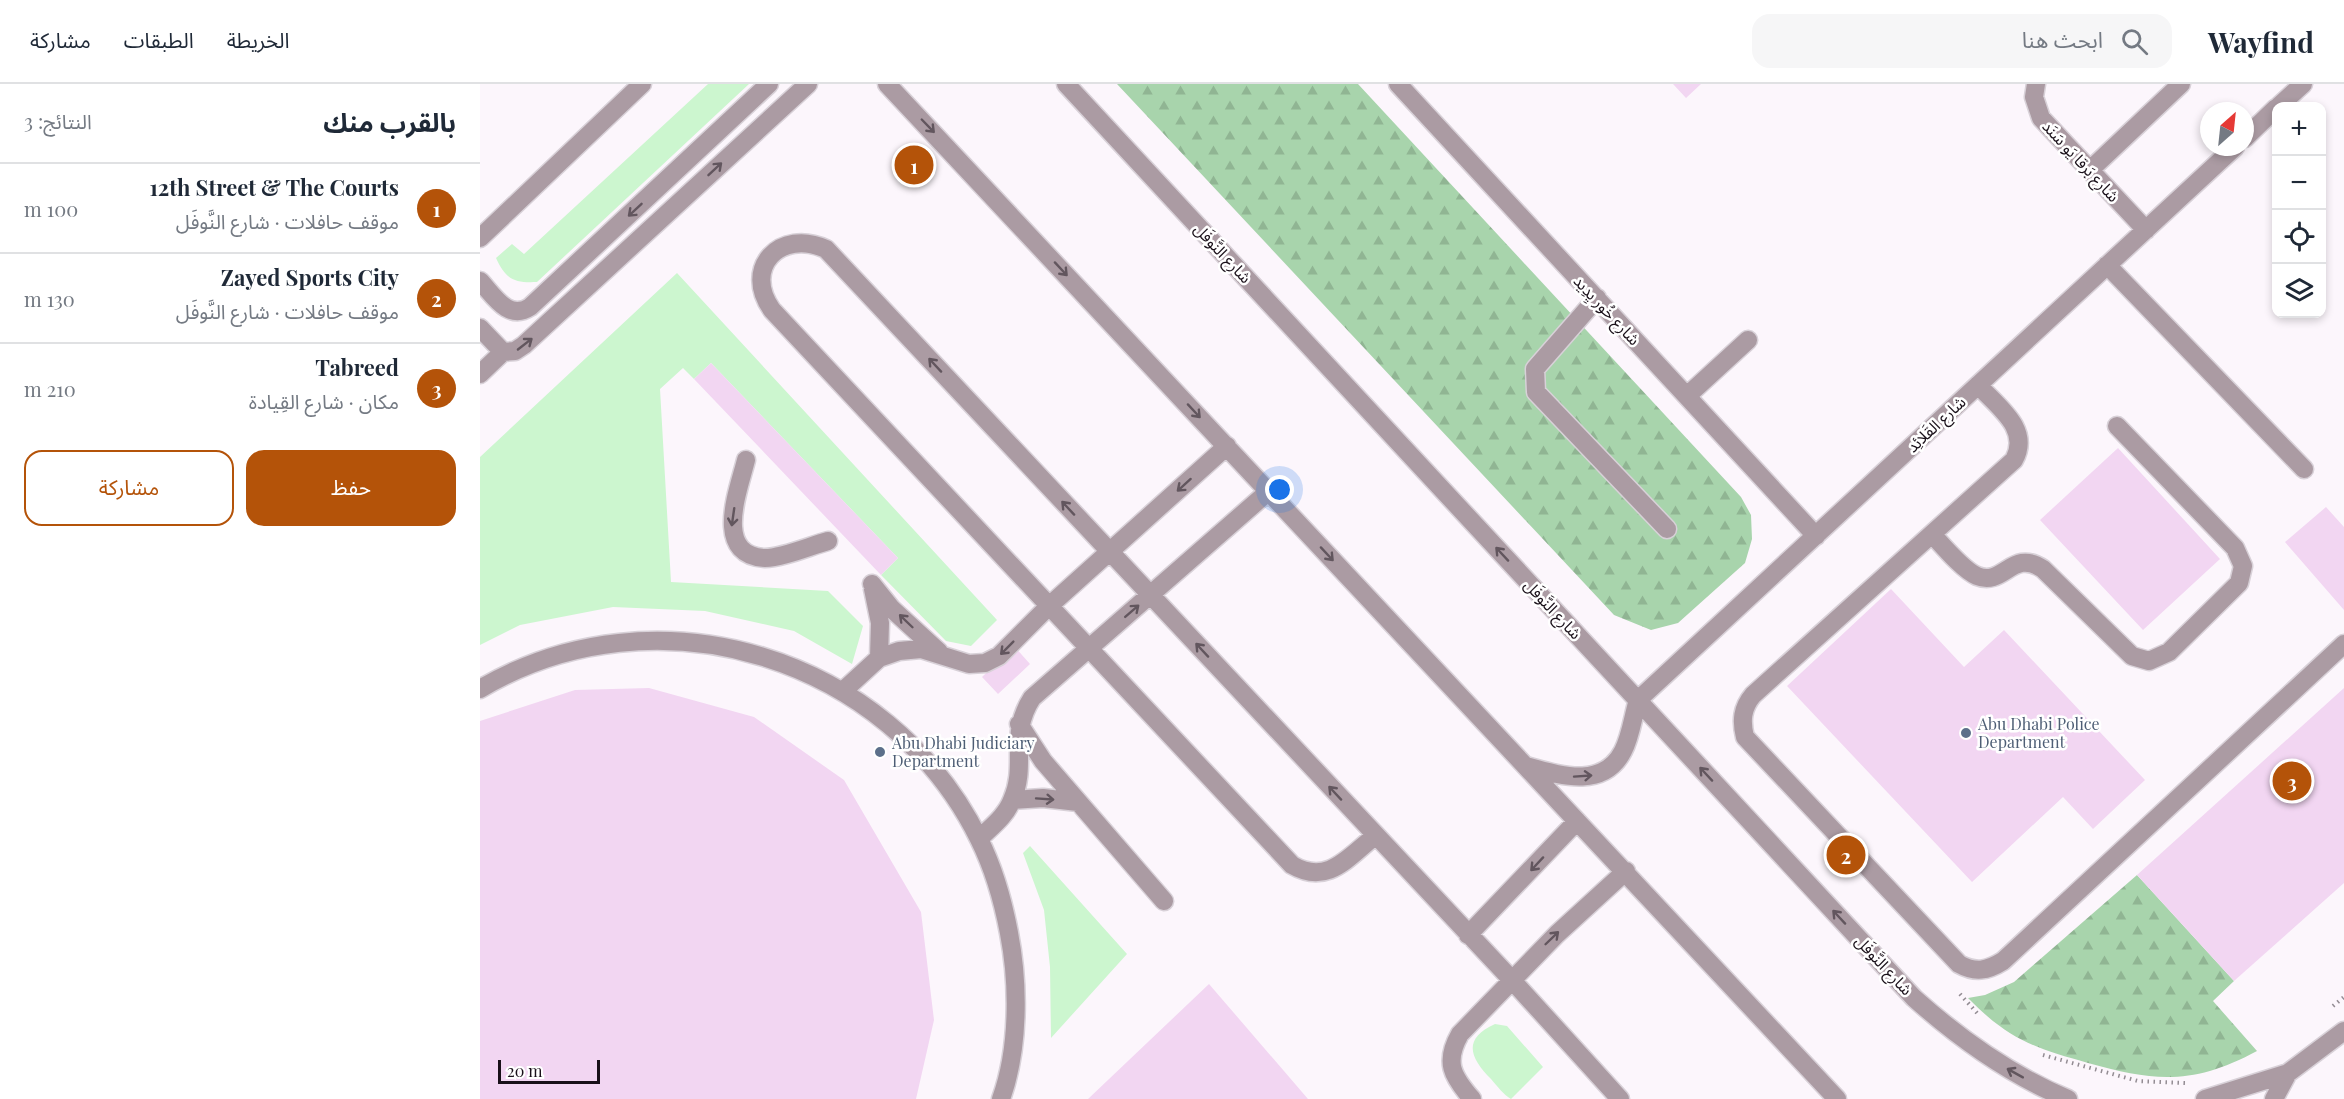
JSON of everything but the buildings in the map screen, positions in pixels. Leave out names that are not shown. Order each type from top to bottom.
[{"type":"street","points":[[480,238],[642,84]]},
{"type":"street","points":[[480,281],[508,311],[524,312],[770,84]]},
{"type":"street","points":[[480,374],[503,352],[514,351],[524,345],[808,84]]},
{"type":"street","points":[[887,84],[1837,1099]]},
{"type":"street","name":"شارع النَّوفَل","points":[[1066,84],[1914,998],[1945,1026],[1977,1050],[2012,1072],[2068,1099]]},
{"type":"street","name":"شارع خُور يِدِيد","points":[[1398,84],[1816,536]]},
{"type":"street","name":"شارع بَرقا يَو سَنَد","points":[[2036,84],[2034,97],[2041,118],[2146,230]]},
{"type":"street","points":[[2090,170],[2181,84]]},
{"type":"street","points":[[2283,102],[2303,84]]},
{"type":"street","points":[[2254,130],[2272,113]]},
{"type":"street","name":"شارع القَلائِد","points":[[1638,700],[2225,156]]},
{"type":"street","points":[[665,181],[683,199]]},
{"type":"street","points":[[1375,836],[1335,868],[1325,872],[1315,874],[1302,872],[1292,865],[772,310],[764,300],[761,286],[762,273],[767,260],[776,250],[787,244],[801,242],[814,243],[826,249],[1511,980],[1620,1099]]},
{"type":"street","points":[[2108,265],[2304,469]]},
{"type":"street","points":[[1597,298],[1535,369],[1536,392],[1667,529]]},
{"type":"street","points":[[480,328],[503,352]]},
{"type":"street","points":[[1687,396],[1748,340]]},
{"type":"street","points":[[1978,385],[2018,431],[2019,451],[2014,460],[1753,695],[1747,702],[1742,719],[1745,737],[1952,958],[1968,969],[1986,970],[2002,962],[2344,644]]},
{"type":"street","points":[[1932,534],[1971,573],[1984,578],[1999,575],[2015,564],[2025,561],[2035,563],[2132,656],[2149,661],[2169,652],[2239,583],[2243,566],[2235,548],[2117,426]]},
{"type":"street","points":[[843,691],[879,658],[899,651],[921,649],[969,664],[985,663],[999,656],[1048,607],[1227,447]]},
{"type":"street","points":[[746,460],[732,521],[735,539],[743,549],[754,556],[766,558],[828,542]]},
{"type":"street","points":[[980,839],[1006,813],[1013,800],[1020,760],[1019,724],[1023,711],[1032,698],[1269,491]]},
{"type":"street","points":[[879,658],[880,623],[872,584],[892,609],[943,655]]},
{"type":"street","points":[[480,689],[508,672],[574,650],[642,640],[712,644],[780,661],[843,691],[885,720],[922,755],[954,795],[980,839],[1003,899],[1015,962],[1016,1026],[1001,1099]]},
{"type":"street","points":[[1526,766],[1562,776],[1580,778],[1597,775],[1612,765],[1623,751],[1638,700]]},
{"type":"street","points":[[1019,724],[1043,761],[1164,901]]},
{"type":"street","points":[[1013,800],[1043,798],[1078,802]]},
{"type":"street","points":[[1468,935],[1577,821]]},
{"type":"street","points":[[1472,1099],[1458,1083],[1452,1070],[1454,1045],[1460,1034],[1557,934],[1626,871]]},
{"type":"street","points":[[2205,1099],[2288,1073],[2344,1031]]},
{"type":"street","points":[[2274,1099],[2288,1073]]},
{"type":"path","points":[[1954,988],[1984,1020]]},
{"type":"path","points":[[2325,1011],[2344,997]]},
{"type":"path","points":[[2041,1055],[2138,1081],[2161,1083],[2195,1081]]},
{"type":"green space","points":[[708,84],[749,84],[537,282],[517,281],[508,276],[496,258],[512,244],[524,254]]},
{"type":"green space","points":[[1117,84],[1358,84],[1741,497],[1751,515],[1752,539],[1745,563],[1678,623],[1651,630],[1614,615]]},
{"type":"green space","points":[[677,273],[997,620],[971,646],[946,641],[881,575],[898,558],[711,363],[694,379],[683,368],[660,389],[671,582],[828,591],[863,626],[852,664],[794,631],[705,611],[613,607],[520,625],[480,645],[480,457]]},
{"type":"green space","points":[[1030,846],[1127,954],[1051,1038],[1050,967],[1044,910],[1023,853]]},
{"type":"green space","points":[[2137,875],[2234,981],[2213,1001],[2257,1051],[2213,1070],[2194,1075],[2154,1077],[2134,1074],[2069,1058],[2037,1047],[2009,1033],[1968,998],[1985,995],[2014,982]]},
{"type":"green space","points":[[1495,1024],[1507,1026],[1543,1067],[1511,1099],[1484,1071],[1474,1056],[1474,1042],[1484,1030]]},
{"type":"place","name":"12th Street & The Courts","points":[[914,165]]},
{"type":"place","name":"Abu Dhabi Police Department","points":[[1966,733]]},
{"type":"place","name":"Abu Dhabi Judiciary Department","points":[[880,752]]},
{"type":"place","name":"Tabreed","points":[[2292,781]]},
{"type":"place","name":"Zayed Sports City","points":[[1846,855]]}]
